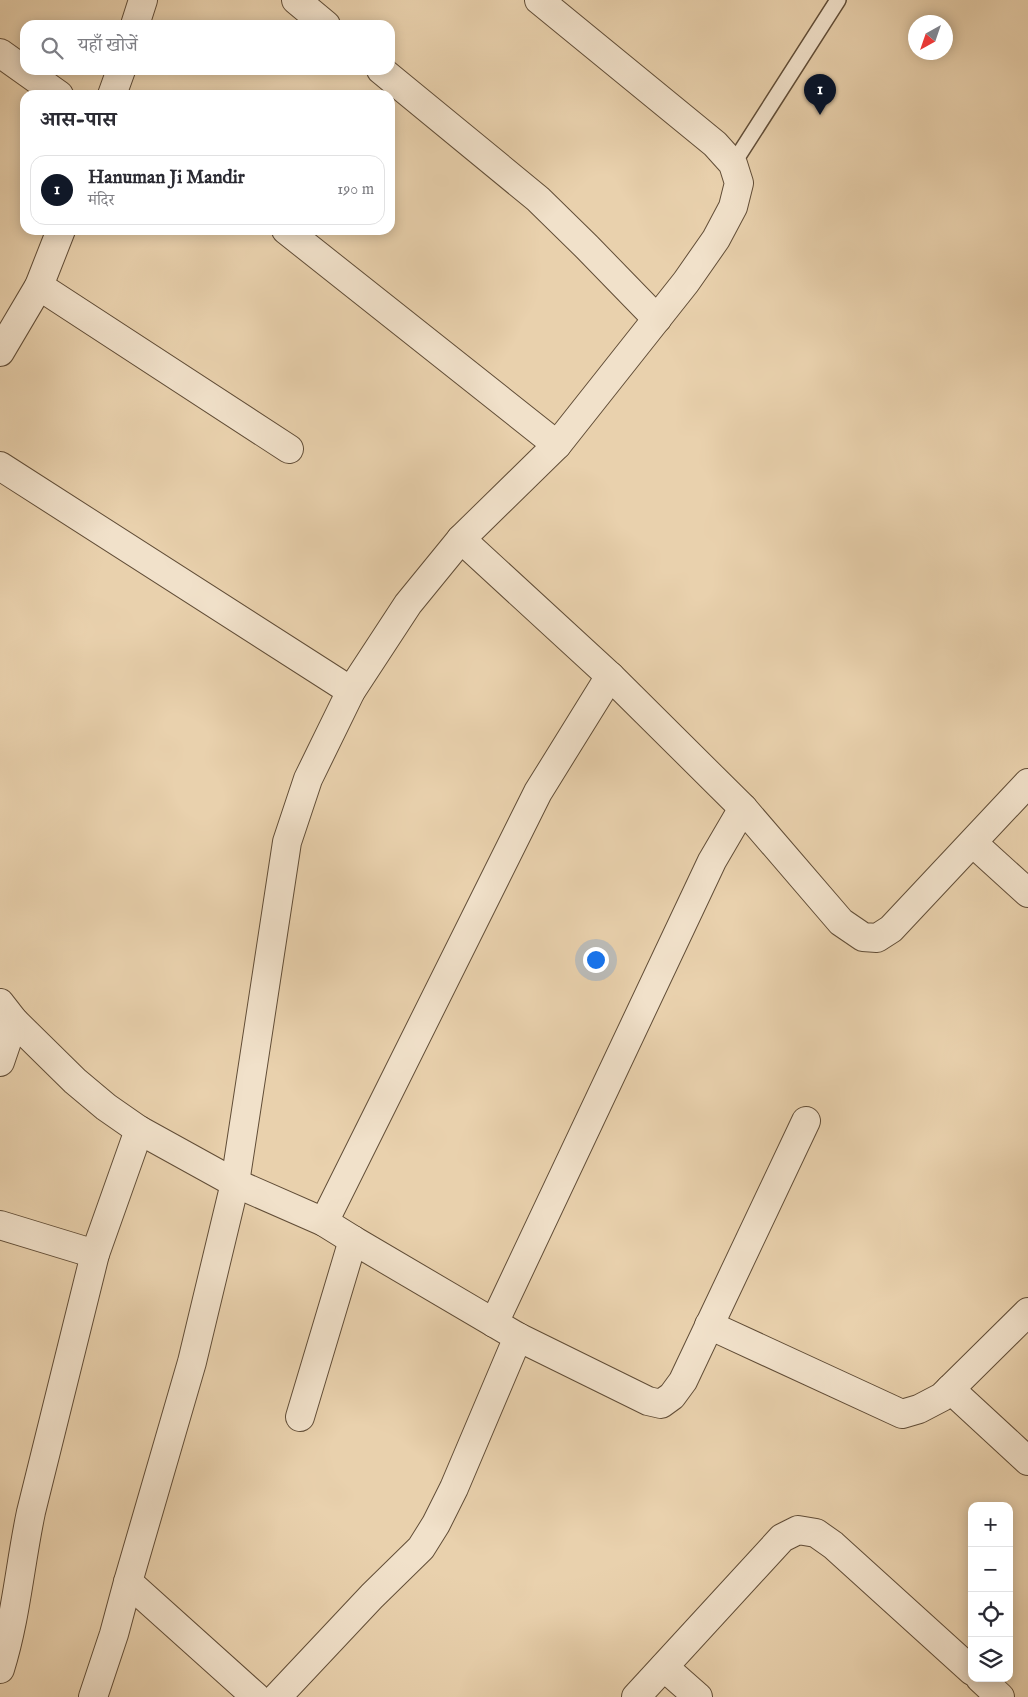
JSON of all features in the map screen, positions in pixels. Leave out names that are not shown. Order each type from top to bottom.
[{"type":"street","points":[[137,20],[143,0]]},
{"type":"street","points":[[296,0],[320,20]]},
{"type":"street","points":[[93,1697],[114,1634],[192,1362],[235,1183],[287,842],[308,779],[351,691],[408,604],[461,538],[556,445],[686,282],[716,239],[733,207],[739,183],[734,164],[715,144],[539,0]]},
{"type":"street","points":[[0,53],[20,67]]},
{"type":"street","points":[[31,75],[52,90]]},
{"type":"street","points":[[387,75],[538,199],[657,319]]},
{"type":"street","points":[[0,352],[39,286],[59,235]]},
{"type":"street","points":[[292,235],[556,445]]},
{"type":"street","points":[[39,286],[289,449]]},
{"type":"street","points":[[0,466],[351,691]]},
{"type":"street","points":[[461,538],[610,676],[743,808],[841,922],[863,937],[877,938],[891,929],[1028,783]]},
{"type":"street","points":[[324,1222],[538,792],[610,676]]},
{"type":"street","points":[[494,1323],[712,861],[743,808]]},
{"type":"street","points":[[972,843],[1028,893]]},
{"type":"street","points":[[0,1062],[7,1012]]},
{"type":"street","points":[[7,1012],[74,1081],[139,1130],[235,1183],[324,1222],[518,1338],[648,1401],[661,1404],[672,1396],[683,1381],[806,1121]]},
{"type":"street","points":[[0,1669],[7,1648],[31,1512],[95,1254],[139,1130]]},
{"type":"street","points":[[0,1225],[95,1254]]},
{"type":"street","points":[[300,1417],[353,1240]]},
{"type":"street","points":[[709,1325],[902,1414],[919,1409],[942,1396],[1028,1312]]},
{"type":"street","points":[[277,1697],[372,1596],[421,1548],[436,1524],[454,1488],[518,1338]]},
{"type":"street","points":[[950,1389],[1028,1461]]},
{"type":"street","points":[[636,1697],[782,1538],[798,1530],[816,1533],[834,1545],[968,1667]]},
{"type":"street","points":[[128,1582],[256,1697]]},
{"type":"street","points":[[664,1667],[698,1697]]},
{"type":"street","points":[[984,1682],[1000,1697]]},
{"type":"lane","points":[[734,164],[838,0]]},
{"type":"place","name":"Hanuman Ji Mandir","points":[[820,115]]}]
